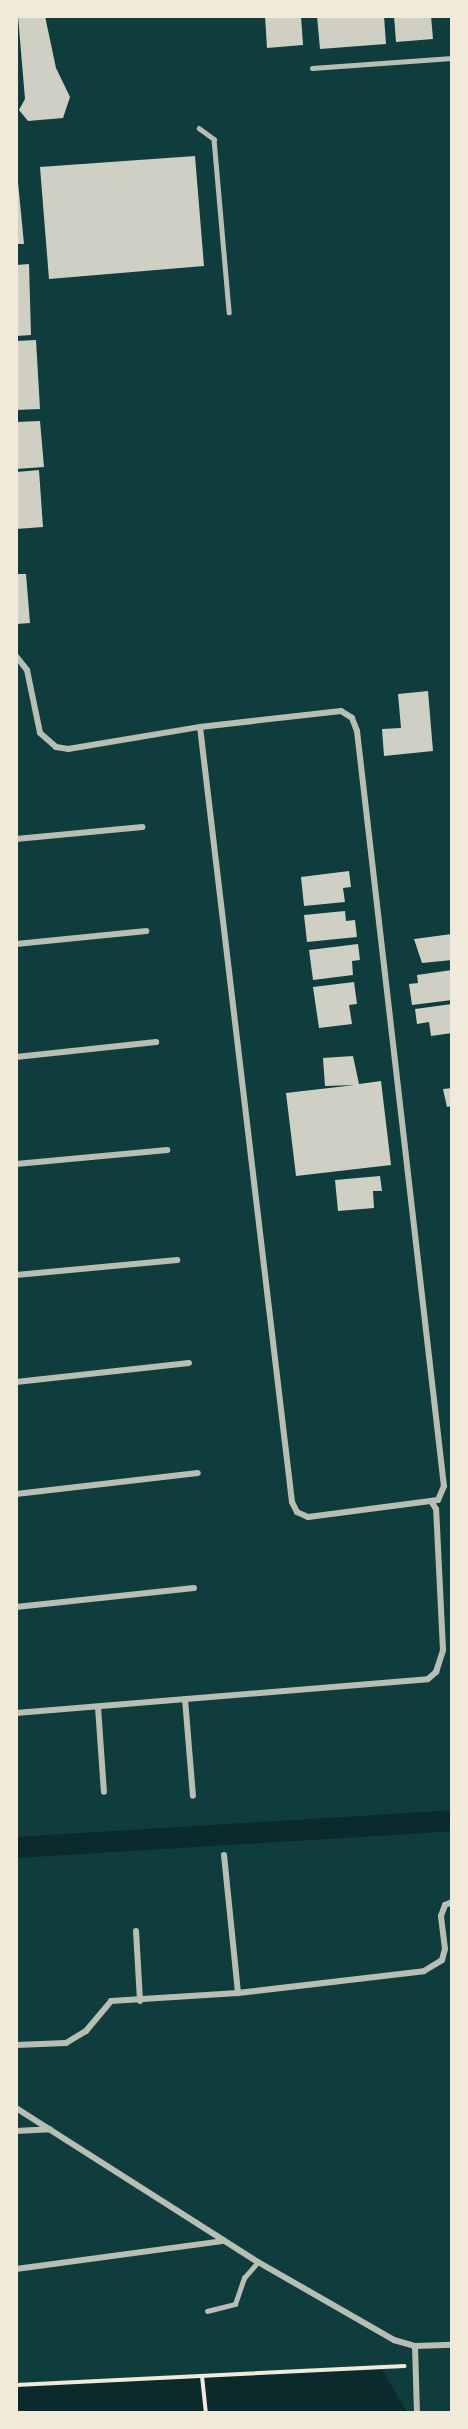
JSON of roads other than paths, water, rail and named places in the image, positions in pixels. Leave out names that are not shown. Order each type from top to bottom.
[{"type":"street","points":[[16,656],[27,670],[40,733],[46,743],[56,747],[69,749],[200,727],[341,711],[352,718],[357,730],[444,1486],[438,1500],[308,1517],[297,1512],[292,1502],[200,727]]},
{"type":"street","points":[[16,839],[142,827]]},
{"type":"street","points":[[16,944],[146,931]]},
{"type":"street","points":[[16,1056],[156,1042]]},
{"type":"street","points":[[16,1164],[167,1150]]},
{"type":"street","points":[[16,1275],[177,1260]]},
{"type":"street","points":[[16,1382],[189,1363]]},
{"type":"street","points":[[16,1494],[198,1473]]},
{"type":"street","points":[[16,1713],[428,1679],[436,1672],[443,1650],[436,1509],[431,1501]]},
{"type":"street","points":[[16,1607],[194,1588]]},
{"type":"street","points":[[185,1699],[193,1796]]},
{"type":"street","points":[[98,1707],[104,1791]]},
{"type":"street","points":[[224,1855],[238,1993]]},
{"type":"street","points":[[16,2045],[66,2043],[86,2031],[104,2005],[111,2001],[140,2001],[238,1993],[435,1968],[445,1949],[441,1916],[445,1905],[452,1902]]},
{"type":"street","points":[[136,1931],[140,2001]]},
{"type":"street","points":[[16,2108],[258,2262],[394,2340],[415,2346],[452,2345]]},
{"type":"street","points":[[16,2131],[51,2129]]},
{"type":"street","points":[[16,2269],[225,2241]]},
{"type":"street","points":[[415,2346],[417,2412]]},
{"type":"lane","points":[[312,68],[452,58]]},
{"type":"lane","points":[[199,128],[214,139],[229,312]]},
{"type":"lane","points":[[207,2311],[234,2304],[244,2278],[258,2262]]},
{"type":"water","points":[[380,2366],[407,2412],[17,2412],[17,2385]]},
{"type":"waterway","points":[[16,1847],[452,1820]]}]
